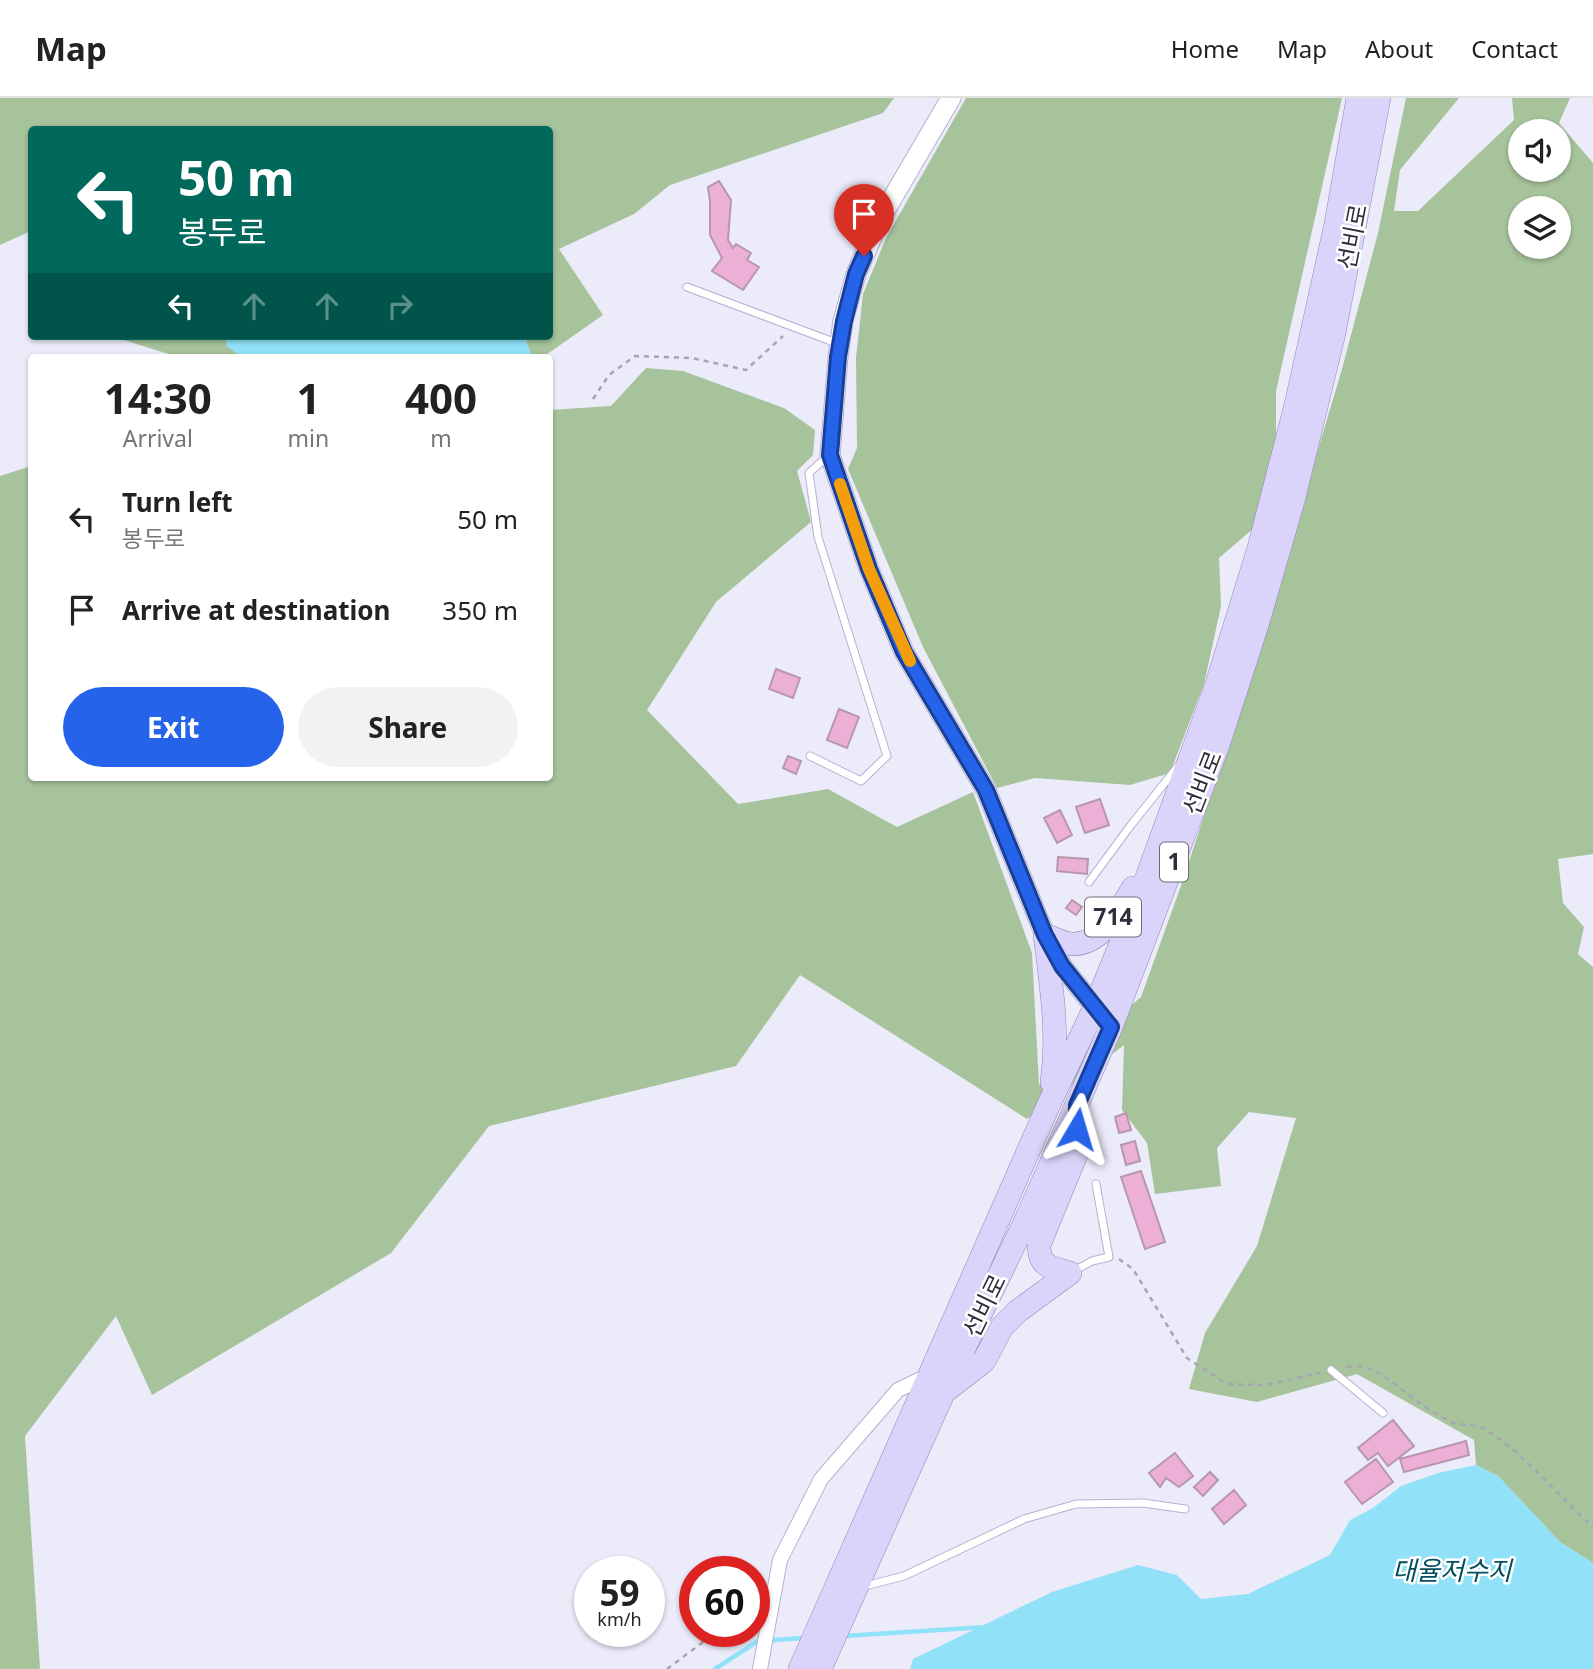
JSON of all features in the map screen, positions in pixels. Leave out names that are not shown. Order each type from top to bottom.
[{"type":"main road","points":[[951,98],[879,221],[856,274],[840,344],[830,455],[869,569],[904,652],[986,790],[1045,935],[1062,966],[1111,1027]]},
{"type":"main road","name":"선비로","points":[[847,1586],[929,1375],[1095,1007],[1157,850],[1216,687],[1259,548],[1296,405],[1336,224],[1358,98]]},
{"type":"main road","name":"선비로","points":[[847,1586],[1027,1218],[1077,1105],[1111,1027],[1218,745],[1293,501],[1334,332],[1379,98]]},
{"type":"main road","name":"714","points":[[1045,935],[1071,944],[1086,941],[1104,931],[1157,850]]},
{"type":"main road","points":[[1045,935],[1055,1021],[1056,1058],[1050,1102]]},
{"type":"main road","points":[[1070,1273],[1046,1266],[1039,1256],[1039,1245],[1077,1152],[1077,1105]]},
{"type":"main road","points":[[943,1393],[984,1360],[1002,1327],[1018,1311],[1070,1273]]},
{"type":"main road","name":"1","points":[[800,1669],[847,1586]]},
{"type":"main road","name":"1","points":[[820,1669],[847,1586]]},
{"type":"street","points":[[760,1669],[780,1560],[821,1479],[898,1390],[929,1375]]},
{"type":"lane","points":[[687,287],[840,344]]},
{"type":"lane","points":[[810,756],[861,781],[887,756],[818,537],[809,473],[830,455]]},
{"type":"lane","points":[[1089,882],[1195,746]]},
{"type":"lane","points":[[1070,1273],[1092,1261],[1109,1257],[1096,1184]]},
{"type":"lane","points":[[1331,1370],[1383,1413]]},
{"type":"lane","points":[[847,1586],[904,1576],[1024,1519],[1076,1504],[1143,1503],[1185,1509]]},
{"type":"path","points":[[593,398],[609,375],[635,356],[692,358],[746,370],[793,326]]},
{"type":"path","points":[[667,1669],[697,1647]]},
{"type":"green space","points":[[0,98],[894,98],[883,113],[670,185],[634,214],[559,249],[603,315],[547,354],[531,354],[526,340],[553,340],[553,126],[28,126],[28,232],[0,245]]},
{"type":"green space","points":[[966,98],[1342,98],[1276,391],[1276,443],[1255,527],[1219,558],[1221,606],[1204,684],[1170,773],[1130,785],[1035,778],[997,788],[923,647],[848,469],[857,448],[856,358],[863,294],[886,238]]},
{"type":"green space","points":[[1406,98],[1459,98],[1400,170],[1394,211],[1418,211],[1508,126],[1508,182],[1571,182],[1571,137],[1593,163],[1593,854],[1558,859],[1563,903],[1584,927],[1578,954],[1593,967],[1593,1563],[1560,1542],[1498,1476],[1476,1465],[1474,1440],[1357,1374],[1257,1402],[1189,1389],[1205,1333],[1257,1246],[1296,1118],[1249,1112],[1217,1148],[1221,1186],[1155,1194],[1147,1143],[1122,1110],[1124,1045],[1027,1119],[800,975],[736,1066],[489,1126],[391,1253],[152,1395],[116,1316],[25,1436],[40,1669],[0,1669],[0,476],[28,467],[28,781],[553,781],[553,410],[611,406],[646,368],[683,371],[784,408],[815,430],[813,455],[797,471],[811,522],[716,602],[647,710],[738,804],[828,789],[897,827],[973,792],[1032,953],[1039,1085],[1141,997],[1182,883],[1254,664],[1342,369],[1378,233]]},
{"type":"green space","points":[[1512,98],[1570,98],[1561,119],[1514,119]]},
{"type":"green space","points":[[124,340],[226,340],[227,346],[239,354],[168,354]]},
{"type":"water","points":[[226,340],[526,340],[531,354],[238,354],[226,346]]},
{"type":"water","name":"대율저수지","points":[[1476,1465],[1498,1476],[1560,1542],[1593,1563],[1593,1669],[910,1669],[913,1659],[1052,1592],[1138,1565],[1177,1575],[1201,1599],[1248,1594],[1330,1555],[1350,1520],[1373,1508],[1401,1486],[1438,1473]]},
{"type":"building","points":[[719,181],[731,200],[728,240],[733,248],[736,244],[751,253],[747,260],[759,267],[743,290],[712,271],[722,258],[710,235],[708,187]]},
{"type":"building","points":[[776,669],[800,678],[793,698],[769,689]]},
{"type":"building","points":[[839,709],[859,717],[847,748],[827,740]]},
{"type":"building","points":[[788,756],[801,761],[796,774],[783,768]]},
{"type":"building","points":[[1100,799],[1109,825],[1085,833],[1076,807]]},
{"type":"building","points":[[1060,810],[1072,835],[1057,843],[1044,818]]},
{"type":"building","points":[[1058,857],[1088,859],[1087,874],[1057,871]]},
{"type":"building","points":[[1072,900],[1082,907],[1076,915],[1066,908]]},
{"type":"building","points":[[1126,1113],[1131,1130],[1119,1133],[1115,1117]]},
{"type":"building","points":[[1135,1141],[1140,1161],[1126,1165],[1121,1145]]},
{"type":"building","points":[[1141,1171],[1165,1242],[1145,1249],[1121,1177]]},
{"type":"building","points":[[1393,1420],[1414,1446],[1388,1466],[1378,1453],[1368,1460],[1358,1448]]},
{"type":"building","points":[[1466,1441],[1469,1455],[1404,1472],[1400,1459]]},
{"type":"building","points":[[1175,1453],[1193,1476],[1179,1487],[1166,1478],[1160,1487],[1149,1473]]},
{"type":"building","points":[[1376,1459],[1393,1482],[1362,1504],[1345,1482]]},
{"type":"building","points":[[1210,1472],[1218,1480],[1203,1496],[1194,1487]]},
{"type":"building","points":[[1234,1490],[1246,1505],[1224,1524],[1212,1509]]},
{"type":"waterway","points":[[844,1636],[986,1627]]},
{"type":"waterway","points":[[715,1669],[758,1641],[804,1638]]},
{"type":"slow traffic","points":[[840,484],[869,569],[910,661]]},
{"type":"route","points":[[864,256],[856,274],[844,321],[838,357],[830,455],[869,569],[904,652],[986,790],[1045,935],[1062,966],[1111,1027],[1077,1105],[1077,1129]]}]
